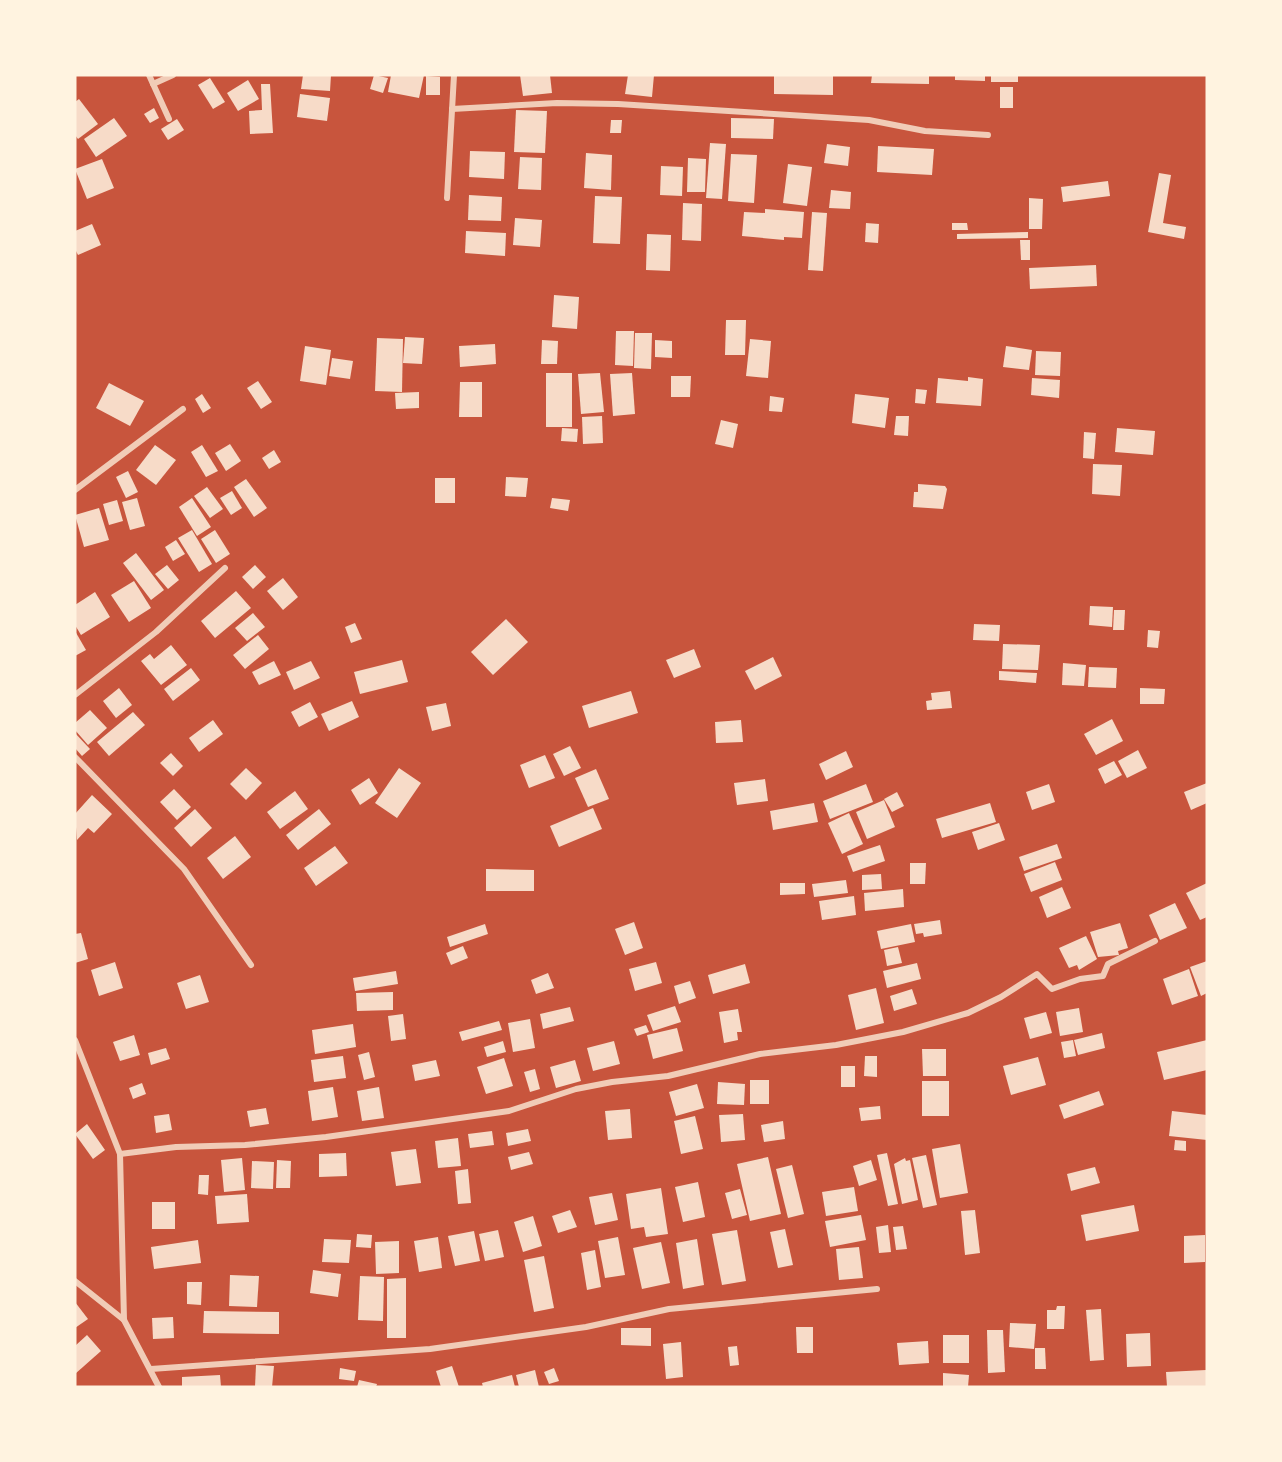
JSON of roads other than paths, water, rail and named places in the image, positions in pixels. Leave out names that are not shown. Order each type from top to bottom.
[{"type":"street","points":[[149,75],[169,118]]},
{"type":"street","points":[[153,84],[174,75]]},
{"type":"street","points":[[447,198],[454,75]]},
{"type":"street","points":[[452,109],[557,103],[618,104],[869,120],[925,131],[988,135]]},
{"type":"street","points":[[75,490],[183,409]]},
{"type":"street","points":[[75,695],[156,632],[225,568]]},
{"type":"street","points":[[75,757],[184,869],[251,965]]},
{"type":"street","points":[[120,1154],[176,1147],[267,1143],[434,1123],[509,1111],[576,1089],[612,1082],[668,1076],[760,1054],[875,1039],[968,1013],[1002,997],[1037,975],[1052,989],[1080,979],[1103,976],[1108,964],[1155,941]]},
{"type":"street","points":[[75,1040],[120,1154],[124,1320]]},
{"type":"street","points":[[75,1281],[124,1320],[159,1387]]},
{"type":"street","points":[[151,1369],[430,1349],[586,1327],[669,1309],[877,1289]]}]
